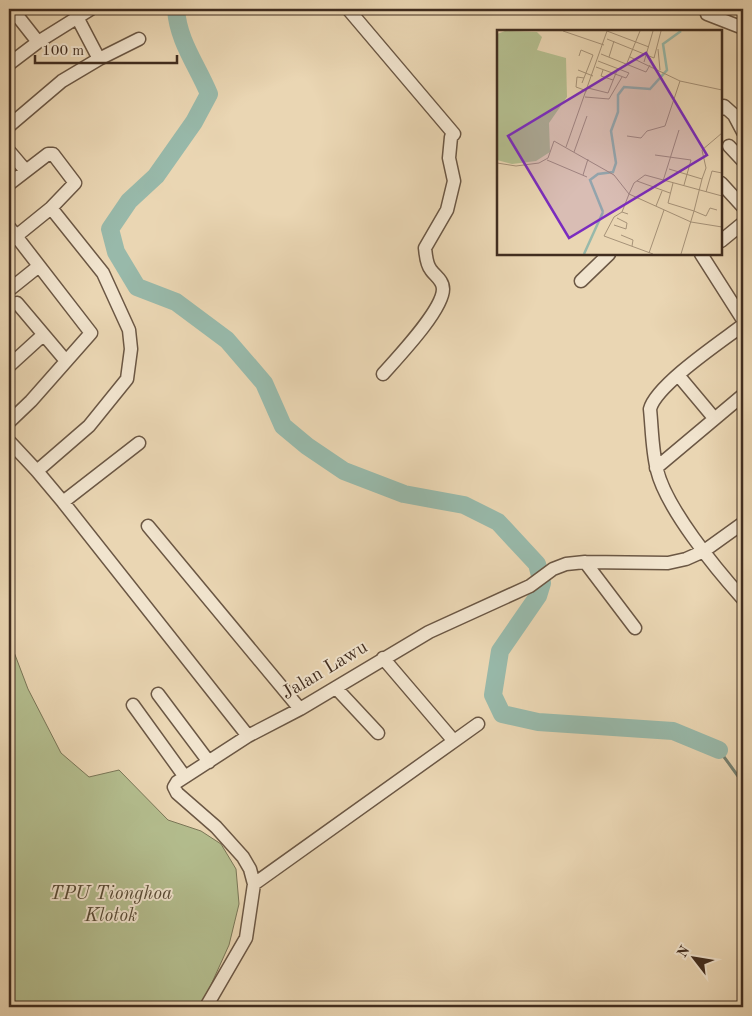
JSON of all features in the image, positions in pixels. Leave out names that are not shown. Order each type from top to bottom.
[{"type":"street","points":[[12,9],[38,42]]},
{"type":"street","points":[[9,64],[38,42],[91,9]]},
{"type":"street","points":[[348,9],[454,134],[450,137],[449,158],[454,181],[447,210],[425,248],[430,269],[439,278],[444,287],[440,299],[418,333],[383,374]]},
{"type":"street","points":[[706,9],[707,14],[718,20],[743,28]]},
{"type":"street","points":[[77,17],[99,59]]},
{"type":"street","points":[[9,126],[62,81],[99,59],[139,39]]},
{"type":"street","points":[[722,108],[724,106],[734,115],[743,132]]},
{"type":"street","points":[[729,146],[743,161]]},
{"type":"street","points":[[9,151],[26,171]]},
{"type":"street","points":[[9,184],[48,154],[53,154],[74,181],[72,188],[51,208],[11,235],[39,266],[91,333],[9,422]]},
{"type":"street","points":[[722,183],[743,207]]},
{"type":"street","points":[[37,471],[89,426],[127,378],[131,348],[129,330],[103,273],[51,208]]},
{"type":"street","points":[[722,240],[743,223]]},
{"type":"street","points":[[581,281],[608,255]]},
{"type":"street","points":[[702,255],[743,320]]},
{"type":"street","points":[[9,290],[39,266]]},
{"type":"street","points":[[17,303],[66,361]]},
{"type":"street","points":[[742,595],[704,551],[662,486],[656,468],[650,409],[652,401],[678,375],[743,325]]},
{"type":"street","points":[[10,363],[43,335]]},
{"type":"street","points":[[678,375],[714,418]]},
{"type":"street","points":[[656,468],[743,395]]},
{"type":"street","points":[[63,502],[139,443]]},
{"type":"street","points":[[10,444],[37,471],[63,502],[248,736]]},
{"type":"street","name":"Jalan Lawu","points":[[185,777],[248,736],[300,709],[448,621],[530,586],[553,569],[566,564],[585,562],[668,563],[704,551],[743,524]]},
{"type":"street","points":[[148,526],[300,709]]},
{"type":"street","points":[[585,562],[635,628]]},
{"type":"street","points":[[383,658],[454,740]]},
{"type":"street","points":[[336,688],[378,734]]},
{"type":"street","points":[[158,694],[209,762]]},
{"type":"street","points":[[133,705],[185,777],[177,782],[174,787],[177,793],[216,827],[243,857],[250,869],[254,884],[246,938],[206,1007]]},
{"type":"street","points":[[254,884],[478,724]]},
{"type":"green space","name":"TPU Tionghoa Klotok","points":[[9,639],[28,689],[61,753],[89,777],[119,770],[168,820],[201,831],[221,844],[236,869],[239,904],[229,945],[201,1007],[9,1007]]},
{"type":"waterway","points":[[176,9],[180,32],[209,94],[194,122],[156,176],[129,201],[110,229],[116,252],[137,287],[176,302],[227,340],[264,383],[283,426],[307,446],[344,471],[404,494],[464,505],[498,522],[537,564],[542,583],[538,596],[500,651],[493,695],[502,714],[538,722],[673,731],[719,750]]},
{"type":"waterway","points":[[719,750],[743,783]]}]
